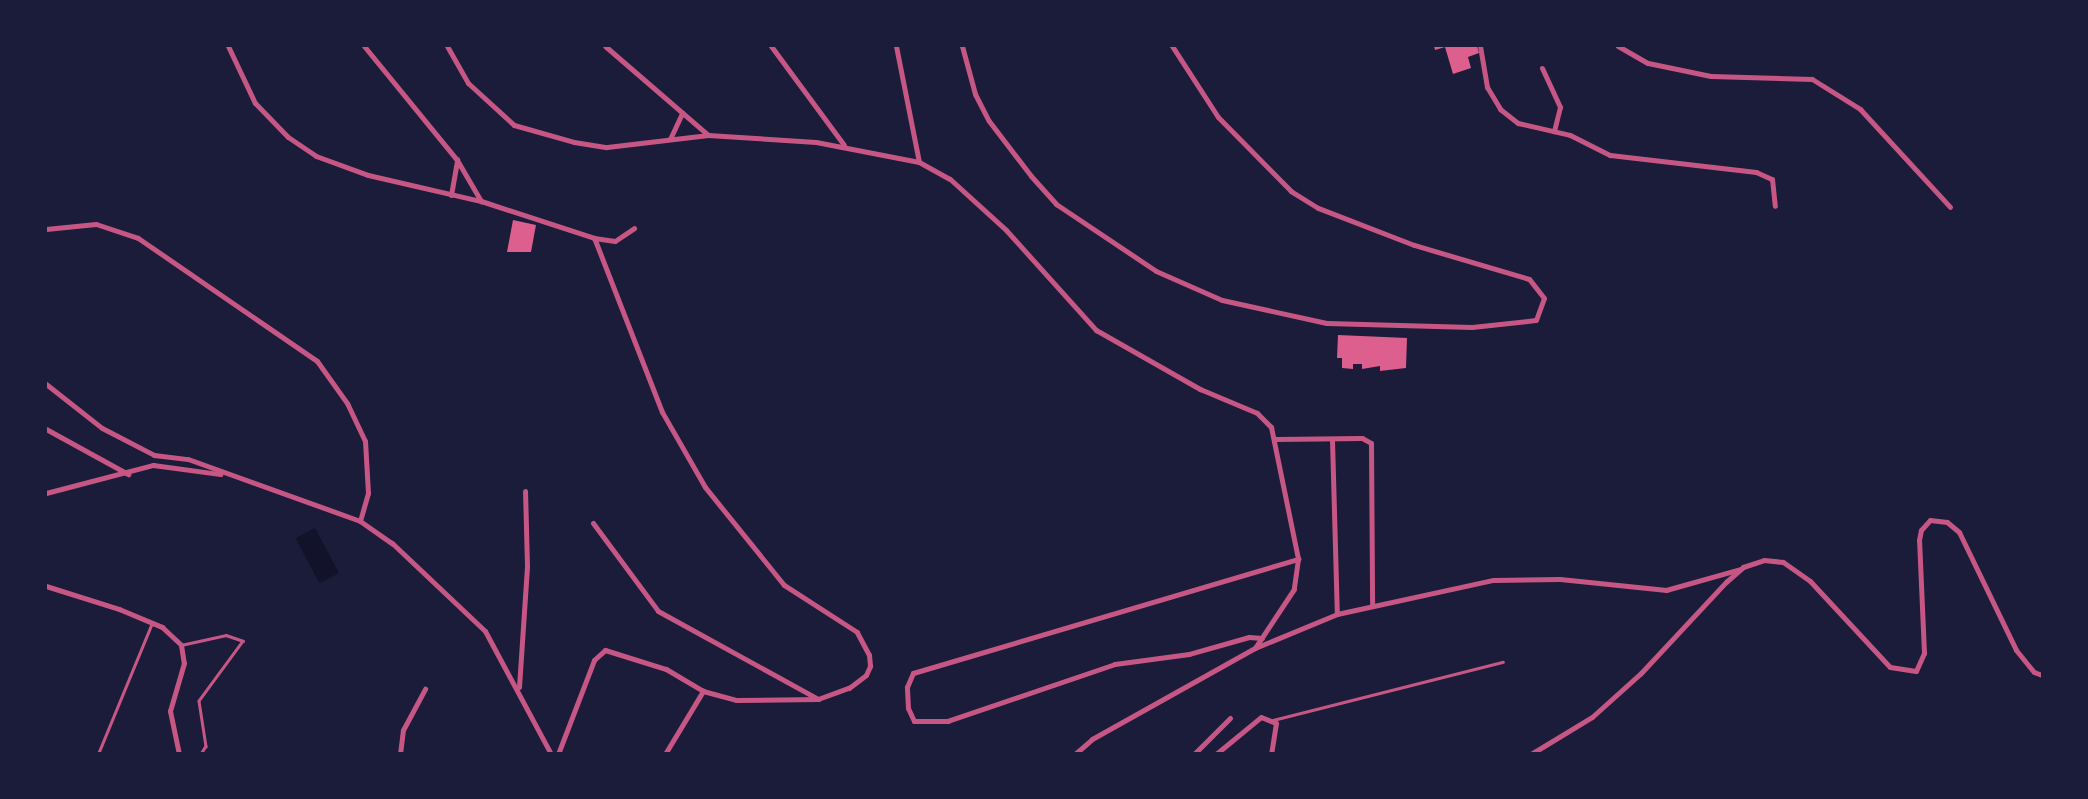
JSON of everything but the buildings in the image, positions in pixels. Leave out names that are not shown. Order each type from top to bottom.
[{"type":"street","points":[[228,46],[255,103],[302,149],[352,171],[481,201],[594,238],[615,241],[634,228]]},
{"type":"street","points":[[364,46],[457,160],[481,201]]},
{"type":"street","points":[[447,46],[468,83],[514,125],[607,147],[708,135],[844,145],[919,162],[950,179],[990,214],[1104,335],[1200,389],[1256,413],[1276,439],[1298,559],[1294,589],[1255,648]]},
{"type":"street","points":[[605,46],[708,135]]},
{"type":"street","points":[[771,46],[844,145]]},
{"type":"street","points":[[896,46],[919,162]]},
{"type":"street","points":[[962,46],[975,94],[989,121],[1031,176],[1056,204],[1156,271],[1222,300],[1327,323],[1472,327],[1536,320],[1544,298],[1529,279],[1414,245],[1318,208],[1291,191],[1218,117],[1172,46]]},
{"type":"street","points":[[1480,46],[1488,87],[1500,109],[1518,123],[1554,131],[1610,155],[1756,172],[1772,179],[1775,206]]},
{"type":"street","points":[[1618,46],[1648,63],[1710,76],[1812,79],[1860,109],[1950,207]]},
{"type":"street","points":[[1542,68],[1560,107],[1554,131]]},
{"type":"street","points":[[670,139],[682,113]]},
{"type":"street","points":[[452,195],[457,160]]},
{"type":"street","points":[[46,229],[96,224],[138,238],[317,360],[358,424],[370,467],[368,493],[360,520]]},
{"type":"street","points":[[558,754],[580,691],[601,651],[619,652],[666,669],[703,691],[736,700],[818,699],[849,688],[866,675],[869,655],[864,643],[846,623],[784,585],[705,487],[662,412],[594,238]]},
{"type":"street","points":[[46,384],[102,428],[154,455],[188,459],[221,474],[360,520],[438,583],[485,631],[519,687],[551,754]]},
{"type":"street","points":[[46,429],[128,474]]},
{"type":"street","points":[[1276,439],[1366,438],[1373,447],[1372,605]]},
{"type":"street","points":[[1332,440],[1337,614]]},
{"type":"street","points":[[153,466],[154,455]]},
{"type":"street","points":[[46,493],[153,466],[221,474]]},
{"type":"street","points":[[519,687],[527,566],[525,491]]},
{"type":"street","points":[[1075,754],[1092,739],[1255,648],[1337,614],[1493,580],[1560,579],[1666,590],[1764,560],[1791,566],[1827,597],[1878,658],[1910,674],[1921,667],[1924,653],[1921,530],[1930,520],[1947,522],[1963,538],[2016,650],[2034,672],[2042,675]]},
{"type":"street","points":[[593,523],[658,611],[751,659],[818,699]]},
{"type":"street","points":[[1262,638],[1237,639],[1189,654],[1115,664],[948,721],[914,721],[908,708],[907,687],[913,673],[1298,559]]},
{"type":"street","points":[[1531,754],[1576,729],[1619,695],[1743,568]]},
{"type":"street","points":[[46,586],[83,595],[152,623],[181,645],[184,663],[170,711],[179,754]]},
{"type":"street","points":[[400,754],[403,730],[425,689]]},
{"type":"street","points":[[665,754],[703,691]]},
{"type":"street","points":[[1216,754],[1251,721],[1261,717],[1273,720],[1277,730],[1271,754]]},
{"type":"street","points":[[1194,754],[1230,718]]},
{"type":"lane","points":[[98,754],[152,623]]},
{"type":"lane","points":[[181,645],[216,635],[233,635],[243,641],[199,702],[206,746],[201,754]]},
{"type":"lane","points":[[1273,720],[1503,662]]},
{"type":"shaded area","points":[[315,528],[339,573],[320,583],[296,538]]}]
